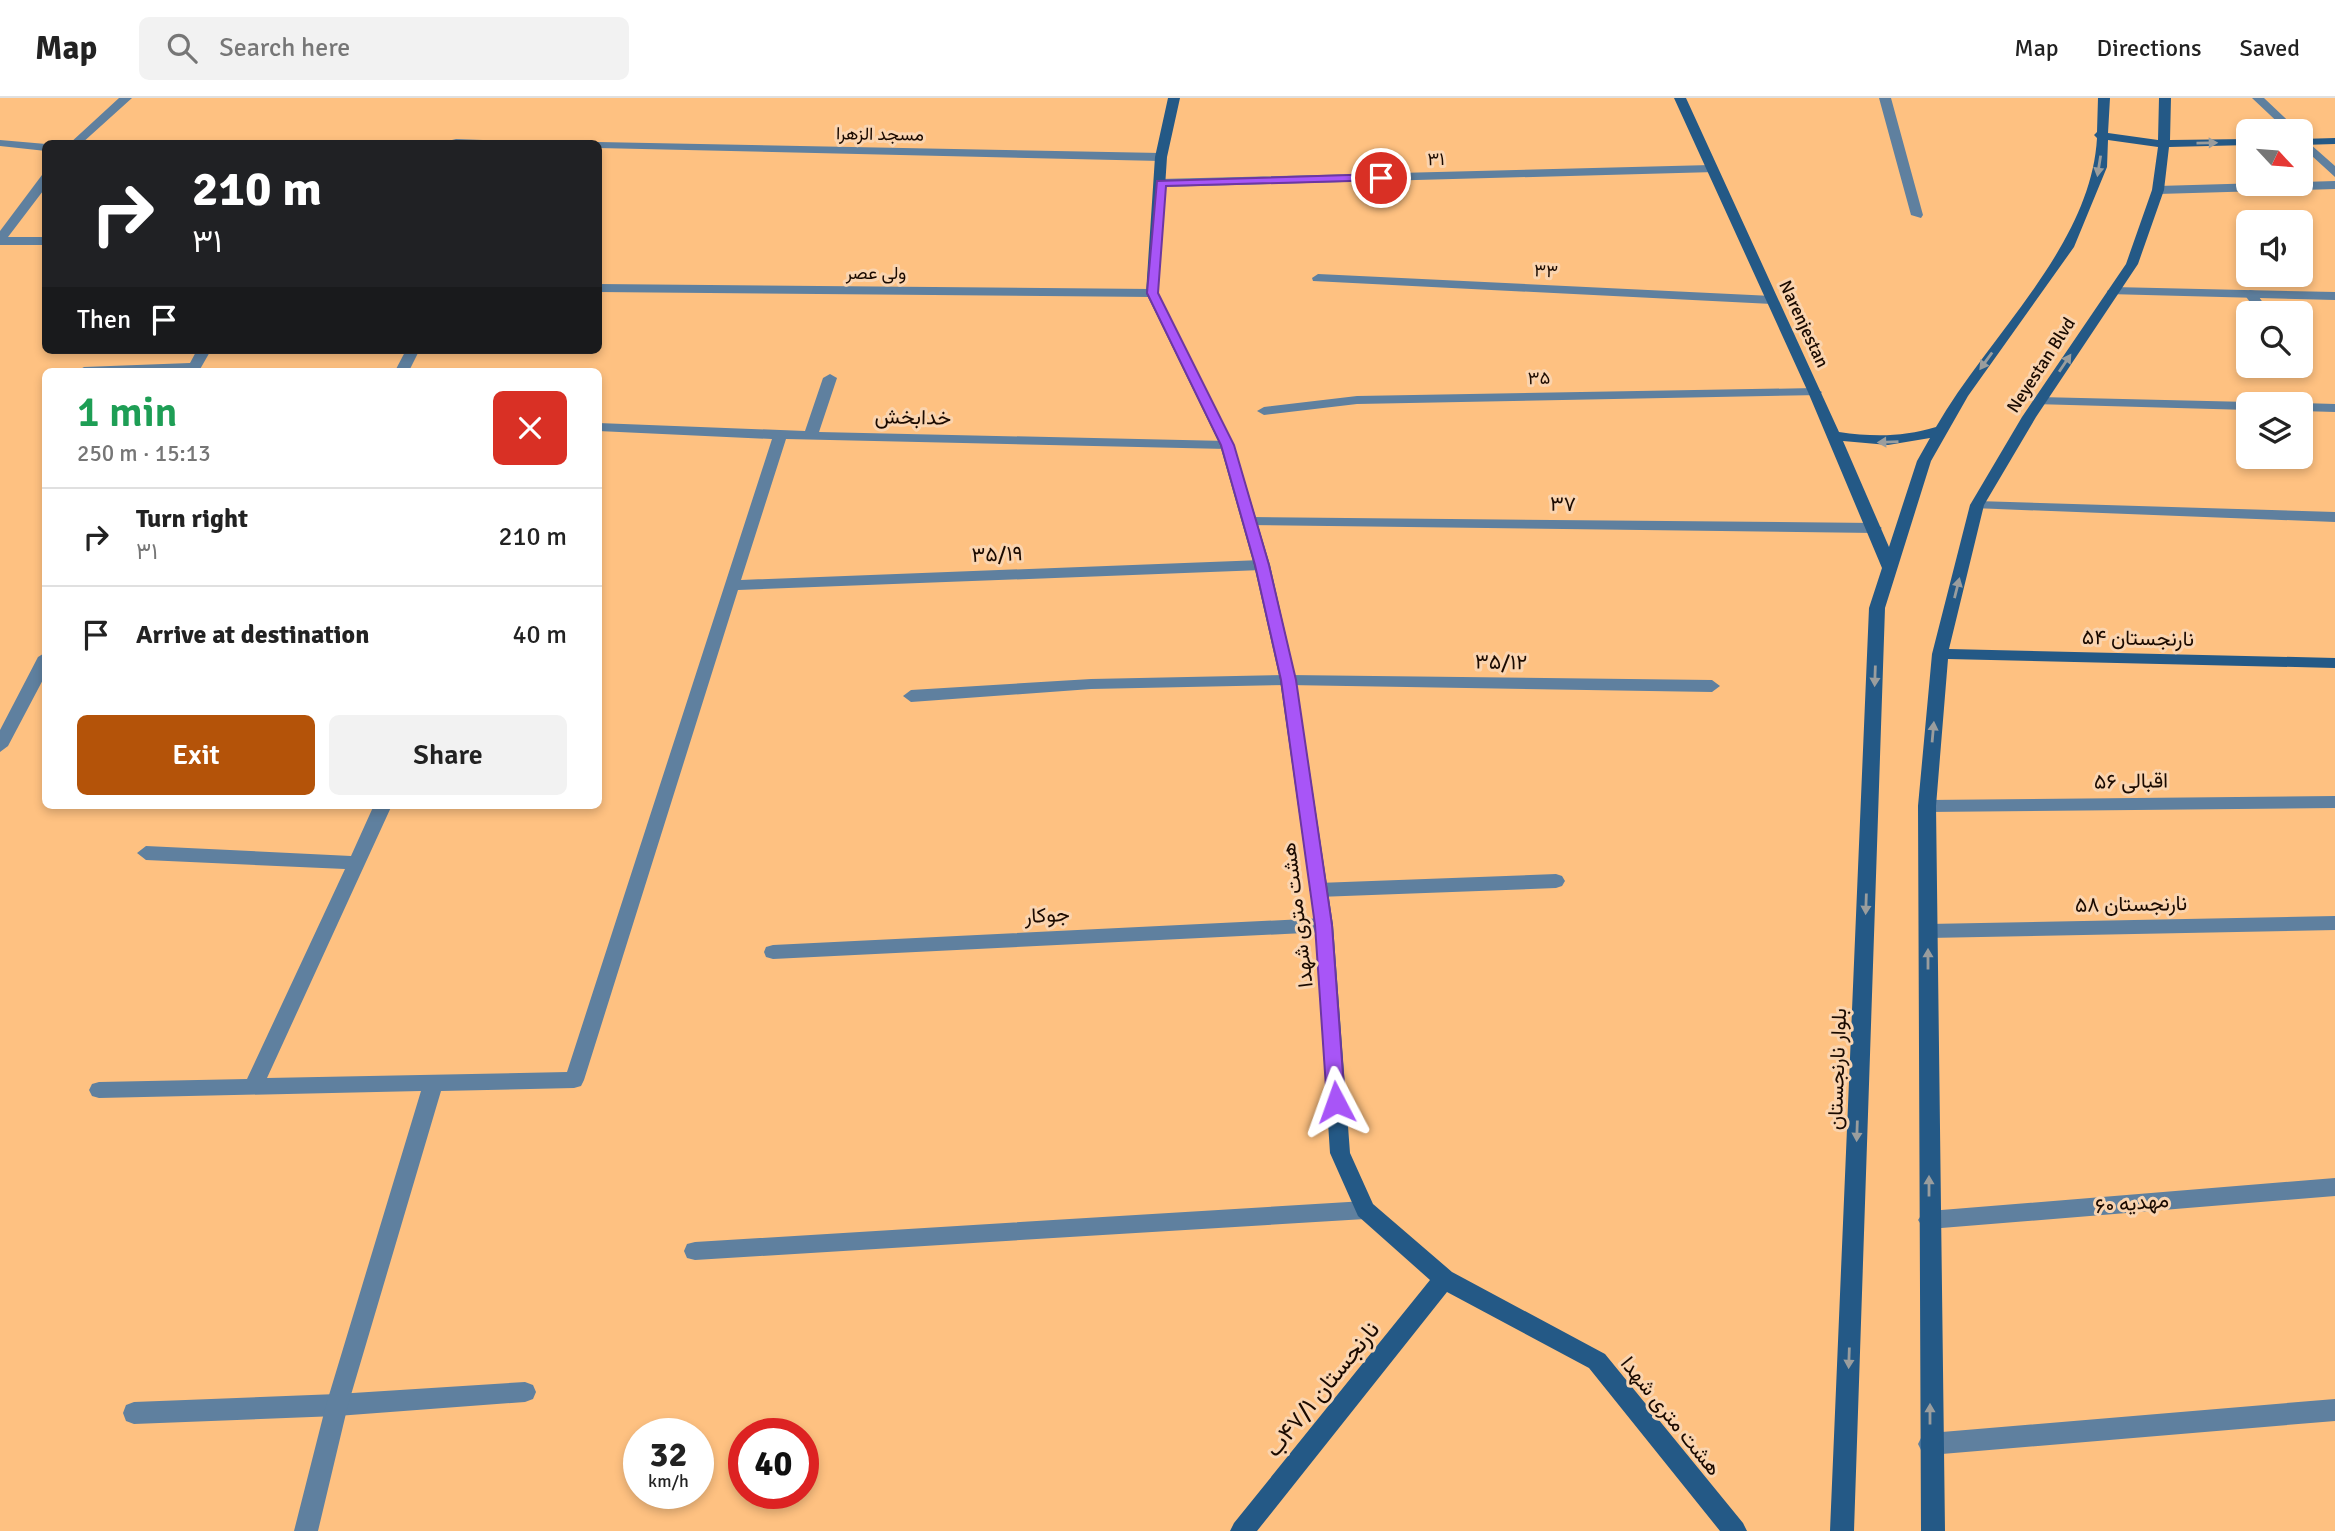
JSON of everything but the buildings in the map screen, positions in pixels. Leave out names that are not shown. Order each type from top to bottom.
[{"type":"main road","points":[[1152,293],[1161,157],[1174,98]]},
{"type":"main road","name":"Narenjestan","points":[[1680,98],[1815,392],[1890,568]]},
{"type":"main road","points":[[1890,568],[1924,461],[1941,430],[1961,395],[2068,247],[2101,167],[2100,135],[2104,98]]},
{"type":"main road","name":"Neyestan Blvd","points":[[1940,654],[1977,505],[2039,401],[2132,264],[2158,190],[2164,144],[2165,98]]},
{"type":"main road","points":[[2100,135],[2164,144],[2236,142]]},
{"type":"main road","points":[[2314,141],[2335,141]]},
{"type":"main road","name":"هشت متری شهدا","points":[[1152,293],[1227,445],[1262,565],[1288,680],[1324,925],[1340,1153],[1364,1210],[1444,1279],[1597,1361],[1735,1531]]},
{"type":"main road","points":[[1834,435],[1879,443],[1910,440],[1941,430]]},
{"type":"main road","name":"بلوار نارنجستان","points":[[1842,1531],[1877,608],[1890,568]]},
{"type":"main road","points":[[1933,1531],[1930,1444],[1927,806],[1940,654]]},
{"type":"main road","name":"نارنجستان ۵۴","points":[[1940,654],[2335,663]]},
{"type":"main road","name":"نارنجستان ۴۷/۱ب","points":[[1242,1531],[1444,1279]]},
{"type":"street","points":[[79,140],[126,98]]},
{"type":"street","points":[[1885,98],[1917,215]]},
{"type":"street","points":[[2258,98],[2280,119]]},
{"type":"street","points":[[0,143],[42,148]]},
{"type":"street","name":"مسجد الزهرا","points":[[602,145],[1161,157]]},
{"type":"street","points":[[2314,153],[2335,173]]},
{"type":"street","name":"۳۱","points":[[1160,183],[1712,169]]},
{"type":"street","points":[[42,183],[2,235],[42,240]]},
{"type":"street","points":[[2158,190],[2335,185]]},
{"type":"street","name":"۳۳","points":[[1318,278],[1772,300]]},
{"type":"street","name":"ولی عصر","points":[[602,288],[1152,293]]},
{"type":"street","points":[[2113,291],[2335,296]]},
{"type":"street","points":[[2250,294],[2255,301]]},
{"type":"street","points":[[811,436],[830,379]]},
{"type":"street","name":"۳۵","points":[[1264,411],[1357,400],[1815,392]]},
{"type":"street","points":[[2039,401],[2236,406]]},
{"type":"street","points":[[2313,407],[2335,408]]},
{"type":"street","name":"خدابخش","points":[[602,427],[811,436],[1227,445]]},
{"type":"street","points":[[99,1090],[574,1080],[780,435]]},
{"type":"street","points":[[1977,505],[2335,517]]},
{"type":"street","name":"۳۷","points":[[1250,522],[1875,528]]},
{"type":"street","name":"۳۵/۱۹","points":[[733,585],[1262,565]]},
{"type":"street","points":[[0,746],[42,665]]},
{"type":"street","name":"۳۵/۱۲","points":[[911,696],[1091,684],[1288,680],[1712,686]]},
{"type":"street","name":"اقبالی ۵۶","points":[[1927,806],[2335,802]]},
{"type":"street","points":[[254,1087],[381,809]]},
{"type":"street","points":[[146,853],[357,863]]},
{"type":"street","points":[[1318,890],[1556,881]]},
{"type":"street","name":"نارنجستان ۵۸","points":[[1928,931],[2335,923]]},
{"type":"street","name":"جوکار","points":[[773,952],[1324,925]]},
{"type":"street","points":[[306,1531],[337,1405],[433,1083]]},
{"type":"street","name":"مهدیه ۶۰","points":[[1929,1220],[2335,1187]]},
{"type":"street","points":[[695,1251],[1364,1210]]},
{"type":"street","points":[[134,1413],[337,1405],[525,1392]]},
{"type":"street","points":[[1930,1444],[2335,1410]]},
{"type":"route","points":[[1336,1102],[1324,925],[1288,680],[1262,565],[1227,445],[1152,293],[1160,183],[1381,178]]}]
